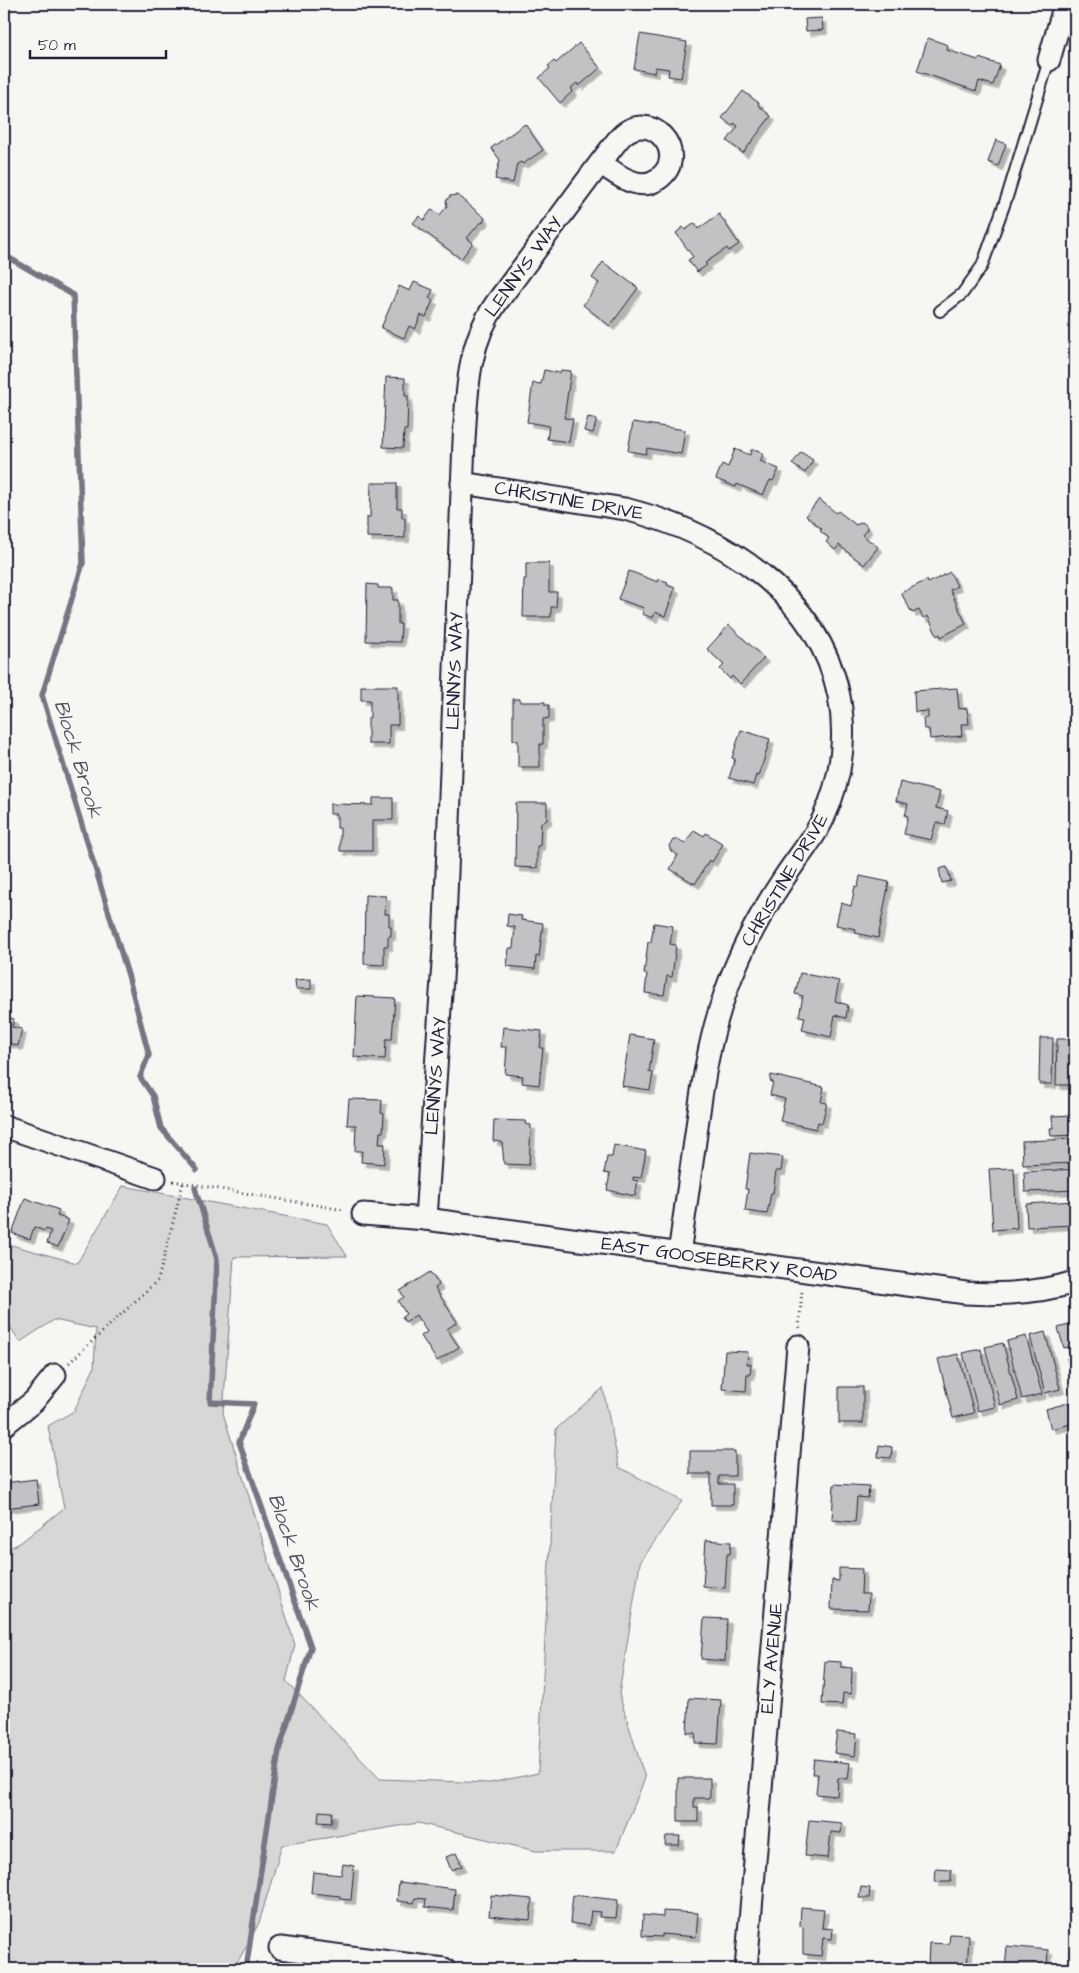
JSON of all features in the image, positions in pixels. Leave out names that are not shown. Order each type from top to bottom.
[{"type":"street","points":[[1049,60],[1066,4]]},
{"type":"street","name":"LENNYS WAY","points":[[426,1219],[444,948],[462,482],[472,352],[487,316],[600,163]]},
{"type":"street","name":"CHRISTINE DRIVE","points":[[462,482],[624,509],[650,516],[699,535],[744,562],[785,596],[818,638],[829,659],[836,681],[844,728],[838,776],[823,819],[812,839],[783,879],[757,923],[737,961],[724,996],[701,1092],[679,1254]]},
{"type":"street","points":[[4,1126],[155,1178]]},
{"type":"street","name":"EAST GOOSEBERRY ROAD","points":[[363,1214],[426,1219],[947,1291],[984,1294],[1037,1291],[1075,1282]]},
{"type":"street","name":"ELY AVENUE","points":[[746,1969],[798,1346]]},
{"type":"street","points":[[4,1425],[34,1401],[55,1376]]},
{"type":"street","points":[[280,1948],[444,1969]]},
{"type":"lane","points":[[940,311],[962,294],[982,266],[1007,197],[1049,60]]},
{"type":"path","points":[[155,1178],[363,1214]]},
{"type":"path","points":[[55,1376],[158,1280],[183,1183]]},
{"type":"path","points":[[798,1346],[803,1271]]},
{"type":"shaded area","points":[[123,1186],[327,1224],[347,1256],[234,1257],[223,1413],[295,1645],[286,1681],[380,1779],[490,1783],[538,1773],[556,1429],[603,1388],[619,1467],[682,1501],[640,1563],[619,1694],[645,1778],[616,1851],[536,1851],[418,1823],[282,1845],[259,1923],[236,1965],[201,1969],[4,1969],[4,1551],[20,1543],[64,1508],[48,1426],[74,1411],[94,1368],[96,1329],[54,1320],[20,1342],[4,1317],[4,1243],[77,1263]]},
{"type":"building","points":[[822,18],[823,30],[806,31],[805,19]]},
{"type":"building","points":[[640,34],[687,42],[681,78],[668,76],[669,69],[655,67],[654,73],[634,69]]},
{"type":"building","points":[[928,38],[948,45],[947,50],[1000,65],[993,85],[979,81],[976,91],[917,71]]},
{"type":"building","points":[[579,43],[600,68],[579,86],[577,83],[571,88],[573,91],[560,103],[539,78],[550,68],[548,66],[554,61],[556,63]]},
{"type":"building","points":[[743,91],[759,103],[758,105],[771,116],[743,153],[727,141],[738,126],[734,123],[732,126],[722,118]]},
{"type":"building","points":[[525,124],[543,150],[523,164],[521,162],[517,164],[513,183],[495,179],[500,160],[491,148]]},
{"type":"building","points":[[996,140],[1006,144],[998,166],[988,162]]},
{"type":"building","points":[[457,195],[485,218],[467,238],[473,243],[461,259],[413,223],[419,216],[424,220],[432,209],[440,215],[447,206],[446,201],[450,196]]},
{"type":"building","points":[[719,214],[739,244],[729,251],[727,248],[705,263],[707,265],[697,272],[688,260],[693,257],[676,233],[683,227],[685,230],[695,223],[698,229]]},
{"type":"building","points":[[603,262],[638,288],[610,326],[583,305],[599,283],[592,278]]},
{"type":"building","points":[[414,282],[433,290],[429,298],[433,300],[426,317],[421,315],[415,329],[409,326],[404,338],[381,328],[399,286],[410,291]]},
{"type":"building","points":[[544,370],[560,373],[561,370],[571,371],[564,418],[573,419],[569,442],[547,439],[549,426],[527,422],[533,383],[541,384]]},
{"type":"building","points":[[386,377],[405,378],[405,396],[408,396],[407,430],[404,430],[403,448],[383,447]]},
{"type":"building","points":[[588,417],[597,419],[593,433],[584,431]]},
{"type":"building","points":[[633,422],[685,430],[681,454],[647,448],[646,454],[628,451]]},
{"type":"building","points":[[735,449],[750,455],[751,450],[758,450],[763,455],[760,461],[779,469],[773,481],[770,480],[763,495],[737,484],[736,487],[716,479],[722,464],[728,467]]},
{"type":"building","points":[[801,452],[813,460],[805,473],[792,464]]},
{"type":"building","points":[[371,483],[397,483],[397,508],[402,508],[402,518],[405,518],[405,538],[367,537],[367,517],[370,517]]},
{"type":"building","points":[[819,499],[836,513],[838,511],[856,525],[862,522],[866,525],[867,529],[862,535],[878,547],[864,565],[839,545],[835,550],[826,542],[829,538],[820,531],[822,529],[806,516]]},
{"type":"building","points":[[526,563],[549,563],[549,592],[557,592],[556,607],[551,607],[551,617],[523,617]]},
{"type":"building","points":[[629,571],[658,582],[659,579],[668,582],[667,585],[675,588],[665,616],[655,612],[653,618],[642,614],[644,608],[618,599]]},
{"type":"building","points":[[950,572],[957,586],[950,590],[966,624],[941,637],[940,634],[937,636],[928,616],[923,618],[919,610],[912,613],[901,593],[927,580],[928,583]]},
{"type":"building","points":[[367,584],[378,585],[378,588],[393,588],[393,600],[398,600],[398,624],[401,624],[400,642],[366,641]]},
{"type":"building","points":[[729,625],[764,658],[740,684],[732,676],[730,679],[720,669],[724,665],[707,649]]},
{"type":"building","points":[[361,686],[398,686],[398,725],[389,725],[389,744],[368,744],[370,700],[361,700]]},
{"type":"building","points":[[957,688],[959,709],[967,708],[969,724],[961,724],[962,736],[930,739],[929,729],[924,729],[923,718],[928,718],[928,711],[915,712],[914,691]]},
{"type":"building","points":[[513,699],[520,699],[520,702],[545,702],[545,705],[549,705],[549,718],[543,719],[543,744],[540,744],[540,767],[518,767],[518,740],[513,740]]},
{"type":"building","points":[[741,730],[770,739],[759,776],[756,775],[753,785],[729,778],[735,759],[732,758]]},
{"type":"building","points":[[900,782],[940,792],[936,808],[948,811],[945,824],[936,822],[931,840],[904,834],[908,816],[905,816],[908,804],[896,801]]},
{"type":"building","points":[[373,798],[393,798],[393,820],[372,820],[372,851],[340,851],[340,828],[337,828],[337,814],[330,814],[330,804],[373,805]]},
{"type":"building","points":[[516,803],[547,803],[547,820],[541,823],[540,846],[537,846],[537,868],[515,867]]},
{"type":"building","points":[[694,830],[704,836],[706,833],[723,844],[712,862],[709,860],[695,884],[670,869],[678,855],[671,851],[669,846],[673,840],[678,840],[685,844]]},
{"type":"building","points":[[947,867],[951,881],[942,883],[939,869]]},
{"type":"building","points":[[860,876],[889,882],[878,938],[855,933],[856,929],[836,925],[841,903],[851,906],[855,886],[858,887]]},
{"type":"building","points":[[365,895],[386,896],[385,914],[389,914],[391,936],[388,936],[388,946],[384,946],[384,965],[364,964]]},
{"type":"building","points":[[508,914],[522,916],[521,920],[543,923],[539,957],[536,956],[535,969],[507,966],[509,948],[513,948],[515,927],[507,926]]},
{"type":"building","points":[[654,923],[673,926],[670,944],[676,945],[672,977],[667,976],[664,995],[645,993],[647,974],[644,974],[648,942],[651,942]]},
{"type":"building","points":[[800,973],[839,981],[835,1001],[848,1005],[846,1018],[835,1015],[831,1037],[802,1030],[805,1017],[799,1016],[803,996],[795,994]]},
{"type":"building","points":[[311,979],[311,989],[296,989],[295,980]]},
{"type":"building","points":[[357,996],[395,998],[392,1039],[386,1039],[385,1059],[354,1057]]},
{"type":"building","points":[[4,1016],[14,1019],[12,1027],[22,1029],[18,1046],[4,1042]]},
{"type":"building","points":[[503,1027],[542,1031],[540,1048],[543,1048],[539,1085],[522,1083],[523,1076],[505,1074],[507,1047],[501,1047]]},
{"type":"building","points":[[630,1035],[654,1039],[649,1072],[653,1073],[650,1090],[622,1086]]},
{"type":"building","points":[[1040,1038],[1053,1038],[1052,1084],[1039,1084]]},
{"type":"building","points":[[1057,1039],[1071,1039],[1070,1085],[1056,1085]]},
{"type":"building","points":[[1075,1039],[1075,1084],[1074,1084]]},
{"type":"building","points":[[771,1075],[824,1087],[821,1102],[827,1103],[822,1123],[818,1122],[816,1129],[780,1121],[785,1099],[770,1095],[773,1082],[770,1081]]},
{"type":"building","points":[[349,1099],[382,1100],[381,1113],[384,1114],[383,1132],[380,1132],[379,1144],[385,1144],[384,1164],[361,1162],[362,1151],[355,1151],[356,1125],[347,1125]]},
{"type":"building","points":[[1075,1115],[1075,1135],[1051,1136],[1050,1128],[1053,1128],[1052,1116]]},
{"type":"building","points":[[494,1120],[526,1121],[525,1124],[531,1125],[529,1165],[504,1164],[502,1142],[493,1141]]},
{"type":"building","points":[[1075,1139],[1075,1163],[1023,1165],[1022,1141]]},
{"type":"building","points":[[614,1145],[646,1151],[641,1178],[633,1177],[633,1180],[638,1181],[635,1196],[607,1190],[610,1174],[604,1173],[607,1157],[612,1157]]},
{"type":"building","points":[[750,1153],[783,1157],[781,1171],[776,1171],[773,1193],[771,1193],[767,1214],[745,1211],[748,1189],[745,1189]]},
{"type":"building","points":[[1014,1168],[1017,1228],[993,1230],[989,1169]]},
{"type":"building","points":[[1075,1169],[1075,1190],[1025,1192],[1024,1172]]},
{"type":"building","points":[[25,1198],[59,1210],[57,1216],[69,1220],[58,1247],[47,1243],[51,1231],[46,1229],[45,1231],[34,1227],[30,1239],[12,1233]]},
{"type":"building","points":[[1075,1201],[1075,1225],[1027,1227],[1026,1204]]},
{"type":"building","points":[[430,1272],[439,1285],[435,1288],[457,1322],[447,1329],[459,1347],[437,1361],[421,1336],[427,1332],[416,1315],[405,1322],[402,1317],[406,1314],[398,1301],[404,1297],[400,1291]]},
{"type":"building","points":[[1075,1323],[1075,1345],[1064,1348],[1058,1328]]},
{"type":"building","points":[[1045,1332],[1060,1389],[1045,1393],[1030,1336]]},
{"type":"building","points":[[1026,1336],[1042,1394],[1022,1399],[1007,1341]]},
{"type":"building","points":[[1003,1343],[1018,1400],[1000,1405],[985,1347]]},
{"type":"building","points":[[981,1349],[995,1407],[978,1411],[963,1353]]},
{"type":"building","points":[[725,1351],[748,1352],[747,1364],[751,1364],[750,1375],[747,1375],[746,1391],[722,1389]]},
{"type":"building","points":[[958,1354],[974,1413],[953,1418],[938,1359]]},
{"type":"building","points":[[1075,1356],[1075,1390],[1067,1358]]},
{"type":"building","points":[[839,1387],[863,1387],[863,1423],[839,1423]]},
{"type":"building","points":[[1075,1401],[1075,1423],[1051,1429],[1046,1409]]},
{"type":"building","points":[[879,1445],[892,1447],[891,1458],[878,1457]]},
{"type":"building","points":[[690,1451],[735,1451],[735,1476],[719,1476],[719,1484],[733,1484],[733,1505],[711,1505],[711,1474],[690,1474]]},
{"type":"building","points":[[36,1479],[39,1504],[4,1508],[4,1483]]},
{"type":"building","points":[[834,1484],[869,1486],[868,1498],[857,1497],[855,1522],[832,1520]]},
{"type":"building","points":[[706,1540],[731,1542],[730,1554],[727,1554],[725,1588],[703,1586]]},
{"type":"building","points":[[839,1568],[862,1569],[861,1594],[869,1594],[868,1610],[831,1609],[832,1580],[839,1581]]},
{"type":"building","points":[[704,1618],[727,1619],[725,1661],[701,1659]]},
{"type":"building","points":[[825,1661],[841,1662],[841,1667],[852,1668],[851,1694],[843,1693],[842,1705],[822,1704]]},
{"type":"building","points":[[689,1698],[721,1700],[718,1744],[695,1743],[696,1733],[687,1733]]},
{"type":"building","points":[[837,1732],[857,1734],[855,1756],[834,1753]]},
{"type":"building","points":[[814,1759],[850,1763],[848,1779],[838,1778],[837,1796],[816,1794],[818,1774],[812,1774]]},
{"type":"building","points":[[678,1778],[710,1778],[710,1798],[694,1798],[694,1807],[698,1807],[698,1822],[678,1822]]},
{"type":"building","points":[[319,1811],[332,1812],[331,1823],[318,1822]]},
{"type":"building","points":[[809,1820],[842,1823],[841,1833],[831,1832],[828,1858],[805,1856]]},
{"type":"building","points":[[666,1836],[680,1836],[679,1845],[665,1845]]},
{"type":"building","points":[[456,1853],[462,1866],[451,1870],[446,1857]]},
{"type":"building","points":[[343,1864],[354,1866],[351,1900],[340,1899],[340,1896],[311,1893],[313,1872],[341,1875]]},
{"type":"building","points":[[936,1869],[951,1870],[951,1882],[935,1882]]},
{"type":"building","points":[[399,1882],[455,1889],[453,1910],[425,1907],[426,1899],[415,1898],[414,1903],[397,1901]]},
{"type":"building","points":[[861,1887],[870,1888],[869,1898],[859,1898]]},
{"type":"building","points":[[491,1895],[532,1899],[530,1920],[489,1916]]},
{"type":"building","points":[[573,1895],[618,1900],[616,1918],[599,1917],[600,1912],[591,1911],[589,1926],[570,1923]]},
{"type":"building","points":[[801,1907],[824,1909],[822,1928],[833,1929],[832,1939],[823,1938],[821,1956],[803,1954],[803,1927],[800,1926]]},
{"type":"building","points":[[663,1911],[698,1913],[696,1937],[662,1934],[662,1937],[642,1936],[643,1915],[663,1917]]},
{"type":"building","points":[[950,1934],[969,1935],[967,1969],[928,1967],[929,1943],[949,1944]]},
{"type":"building","points":[[1007,1946],[1048,1950],[1047,1969],[1005,1969]]},
{"type":"waterway","name":"Block Brook","points":[[4,255],[73,295],[83,563],[42,695],[128,975],[149,1055],[140,1077],[153,1096],[161,1128],[197,1170]]},
{"type":"waterway","name":"Block Brook","points":[[195,1188],[217,1259],[210,1402],[254,1404],[239,1442],[311,1647],[279,1750],[246,1969]]}]
